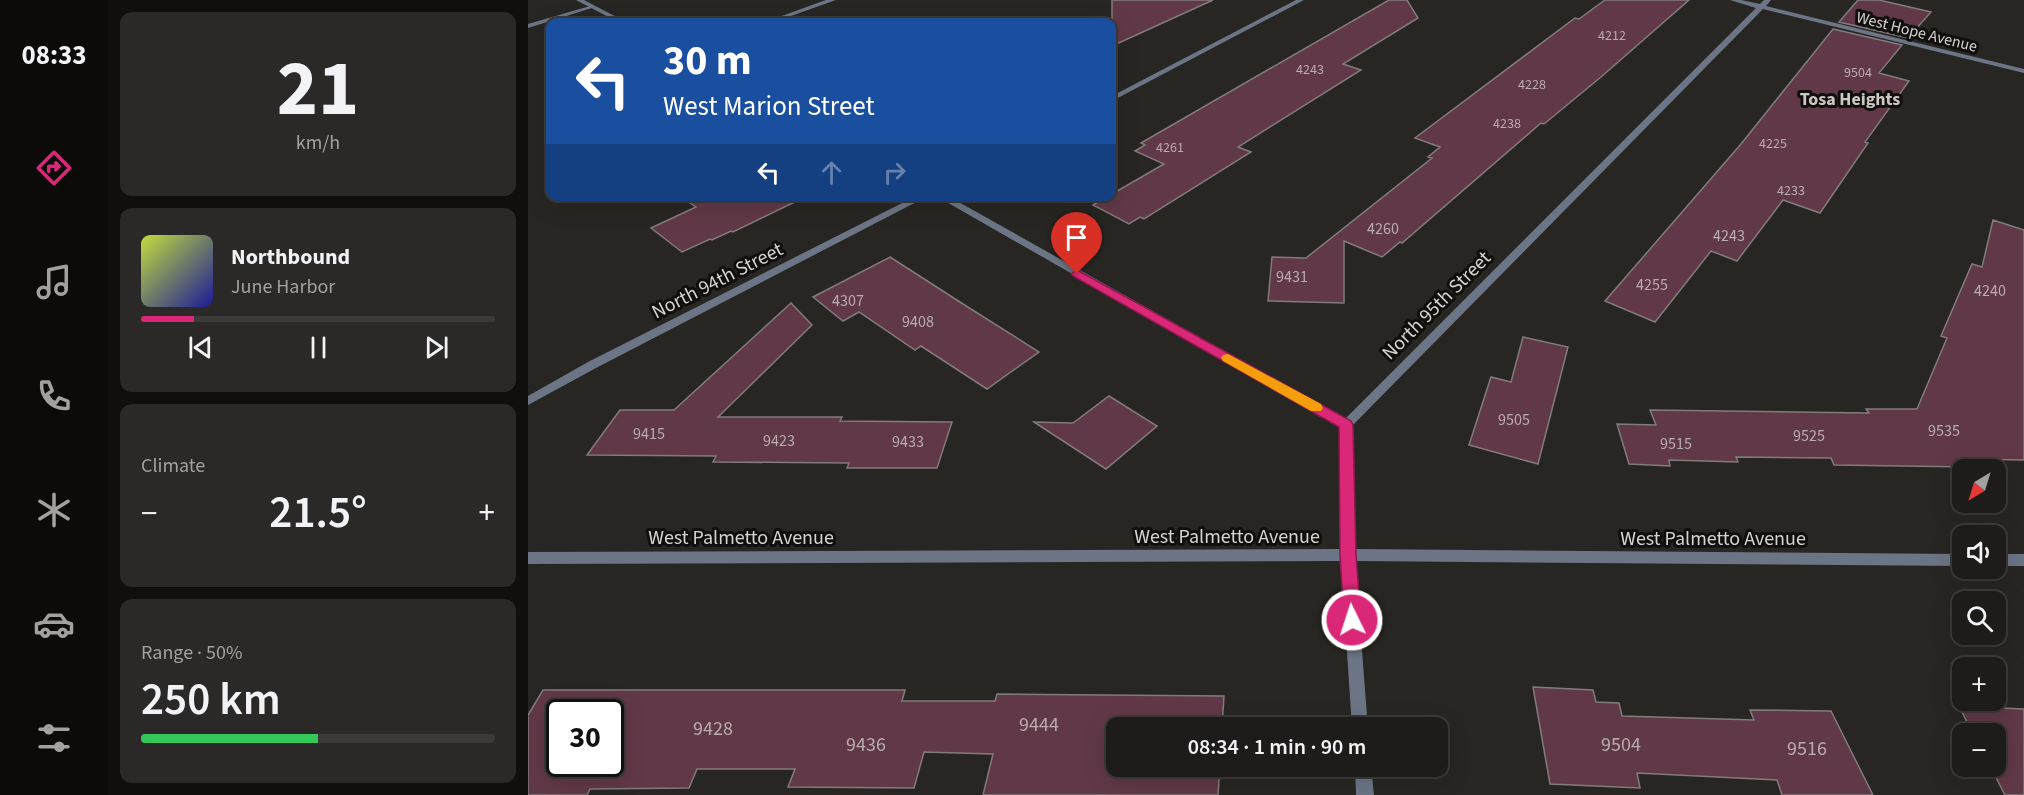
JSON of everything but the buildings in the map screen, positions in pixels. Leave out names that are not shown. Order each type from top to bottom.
[{"type":"street","points":[[579,0],[614,18]]},
{"type":"street","points":[[552,18],[600,0]]},
{"type":"street","points":[[781,18],[833,0]]},
{"type":"street","points":[[1116,97],[1301,0]]},
{"type":"street","name":"West Hope Avenue","points":[[1733,0],[1764,3],[2024,71]]},
{"type":"street","name":"North 95th Street","points":[[1346,425],[1764,3]]},
{"type":"street","points":[[528,26],[546,20]]},
{"type":"street","name":"North 94th Street","points":[[528,401],[592,365],[914,201]]},
{"type":"street","points":[[949,201],[1346,425],[1348,555],[1359,717]]},
{"type":"street","name":"West Palmetto Avenue","points":[[528,558],[1348,555],[1952,560]]},
{"type":"street","points":[[2006,560],[2024,560]]},
{"type":"street","points":[[1364,777],[1365,795]]},
{"type":"slow traffic","points":[[1228,358],[1316,408]]},
{"type":"district","name":"Tosa Heights","points":[[1850,99]]},
{"type":"route","points":[[1077,274],[1346,425],[1348,555],[1352,620]]}]
